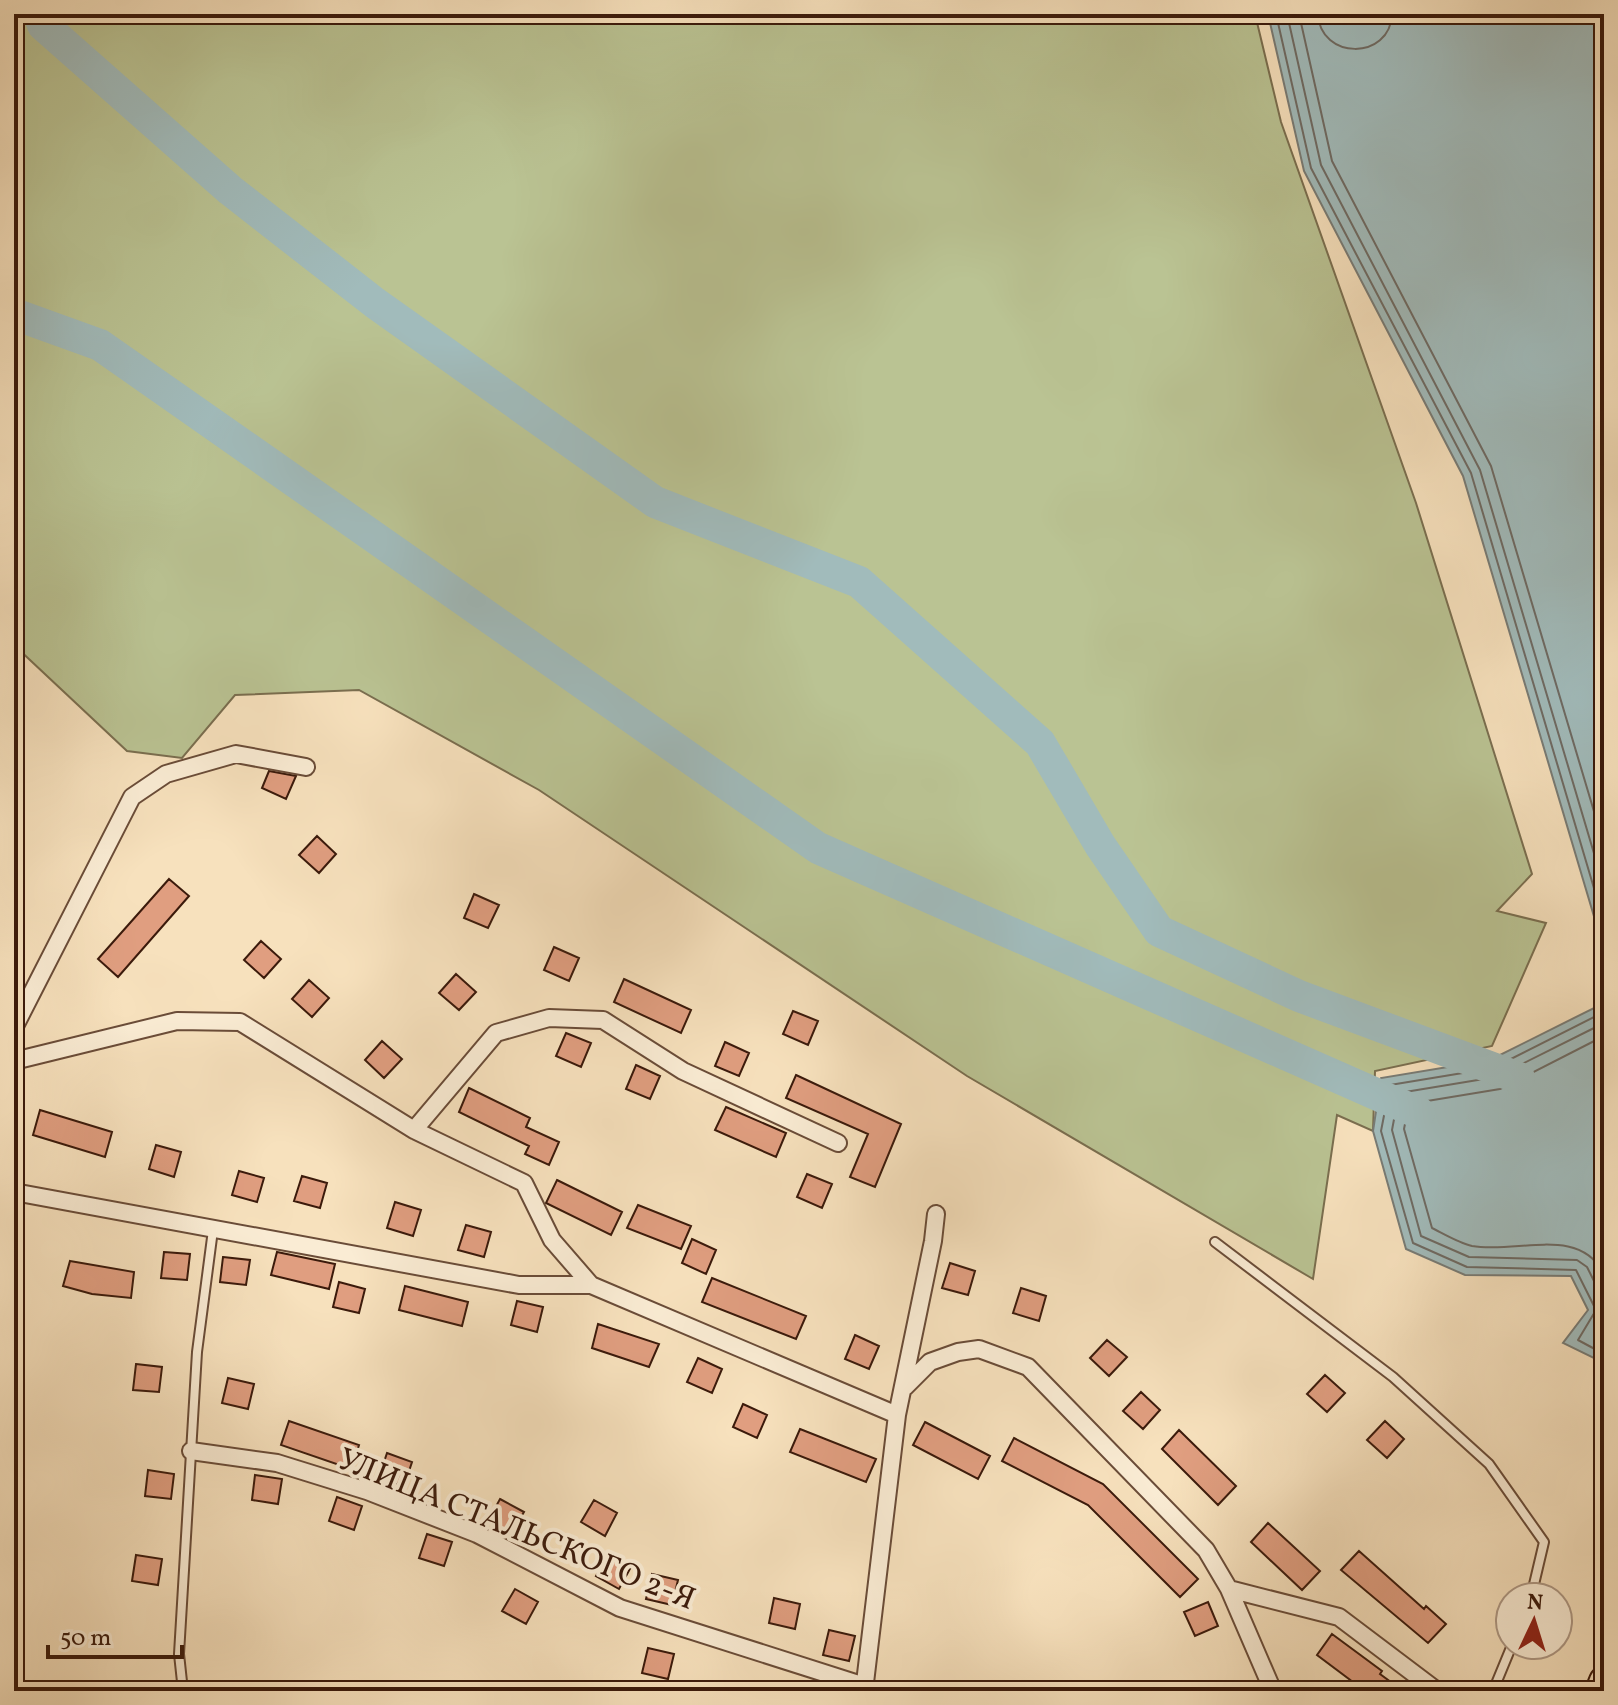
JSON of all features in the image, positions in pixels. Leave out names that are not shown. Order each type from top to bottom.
[{"type":"highway","points":[[1600,1691],[1604,1681]]},
{"type":"street","points":[[14,1028],[132,797],[166,774],[236,754],[306,767]]},
{"type":"street","points":[[414,1130],[496,1033],[549,1018],[603,1020],[683,1071],[838,1143]]},
{"type":"street","points":[[14,1061],[177,1021],[240,1022],[414,1130],[524,1183],[552,1240],[591,1285]]},
{"type":"street","points":[[14,1192],[519,1285],[591,1285],[897,1415]]},
{"type":"street","points":[[865,1689],[897,1415],[905,1387],[936,1214]]},
{"type":"street","points":[[905,1387],[930,1362],[958,1352],[979,1349],[1028,1367],[1206,1550],[1229,1589],[1273,1691]]},
{"type":"street","name":"УЛИЦА СТАЛЬСКОГО 2-Я","points":[[191,1451],[277,1463],[367,1491],[477,1534],[620,1608],[865,1689]]},
{"type":"street","points":[[1229,1589],[1339,1617],[1437,1691]]},
{"type":"lane","points":[[183,1691],[179,1654],[197,1352],[213,1230]]},
{"type":"lane","points":[[1215,1242],[1393,1377],[1489,1464],[1544,1542],[1535,1581]]},
{"type":"lane","points":[[1493,1691],[1505,1661]]},
{"type":"green space","points":[[14,14],[1255,14],[1281,122],[1416,503],[1532,874],[1497,911],[1546,923],[1492,1046],[1375,1071],[1373,1131],[1337,1115],[1313,1279],[967,1076],[539,790],[359,690],[235,695],[182,758],[127,751],[14,645]]},
{"type":"water","points":[[1268,14],[1339,14],[1360,20],[1364,14],[1604,14],[1604,950],[1463,476],[1304,171]]},
{"type":"water","points":[[1604,1003],[1604,1363],[1563,1343],[1588,1310],[1571,1276],[1465,1275],[1406,1249],[1373,1131],[1381,1078],[1490,1060]]},
{"type":"building","points":[[269,771],[296,776],[286,799],[262,788]]},
{"type":"building","points":[[317,836],[336,854],[319,873],[299,855]]},
{"type":"building","points":[[169,879],[189,896],[118,977],[98,959]]},
{"type":"building","points":[[474,894],[499,905],[488,928],[464,918]]},
{"type":"building","points":[[261,941],[281,959],[264,978],[244,960]]},
{"type":"building","points":[[554,947],[579,958],[569,981],[544,970]]},
{"type":"building","points":[[456,974],[476,992],[459,1010],[439,993]]},
{"type":"building","points":[[624,979],[691,1010],[681,1033],[614,1002]]},
{"type":"building","points":[[309,980],[329,998],[312,1017],[292,999]]},
{"type":"building","points":[[793,1011],[818,1021],[808,1045],[783,1034]]},
{"type":"building","points":[[566,1033],[591,1043],[581,1067],[556,1056]]},
{"type":"building","points":[[382,1041],[402,1059],[384,1078],[365,1060]]},
{"type":"building","points":[[725,1042],[749,1053],[739,1076],[715,1066]]},
{"type":"building","points":[[636,1065],[660,1076],[650,1099],[626,1089]]},
{"type":"building","points":[[796,1075],[901,1124],[875,1187],[850,1177],[868,1134],[786,1098]]},
{"type":"building","points":[[469,1088],[530,1118],[526,1127],[559,1142],[549,1165],[525,1154],[529,1146],[459,1112]]},
{"type":"building","points":[[726,1107],[786,1133],[776,1157],[715,1130]]},
{"type":"building","points":[[40,1110],[112,1132],[105,1157],[33,1135]]},
{"type":"building","points":[[156,1145],[181,1152],[174,1177],[149,1169]]},
{"type":"building","points":[[239,1171],[264,1178],[257,1202],[232,1195]]},
{"type":"building","points":[[807,1174],[832,1184],[822,1208],[797,1197]]},
{"type":"building","points":[[302,1176],[327,1183],[320,1208],[294,1201]]},
{"type":"building","points":[[557,1180],[622,1212],[611,1235],[546,1203]]},
{"type":"building","points":[[395,1202],[421,1210],[413,1236],[387,1228]]},
{"type":"building","points":[[638,1205],[691,1226],[681,1249],[627,1228]]},
{"type":"building","points":[[466,1225],[491,1232],[484,1257],[458,1250]]},
{"type":"building","points":[[692,1239],[716,1250],[706,1274],[682,1263]]},
{"type":"building","points":[[164,1252],[190,1254],[187,1280],[161,1278]]},
{"type":"building","points":[[277,1252],[335,1264],[329,1289],[271,1275]]},
{"type":"building","points":[[223,1257],[250,1260],[246,1285],[220,1282]]},
{"type":"building","points":[[70,1261],[134,1272],[131,1298],[92,1294],[63,1286]]},
{"type":"building","points":[[950,1263],[975,1271],[968,1295],[942,1288]]},
{"type":"building","points":[[712,1278],[806,1316],[796,1339],[702,1302]]},
{"type":"building","points":[[339,1282],[365,1289],[359,1313],[333,1307]]},
{"type":"building","points":[[405,1286],[468,1302],[462,1326],[399,1310]]},
{"type":"building","points":[[1021,1288],[1046,1296],[1039,1321],[1013,1313]]},
{"type":"building","points":[[517,1301],[543,1307],[537,1332],[511,1325]]},
{"type":"building","points":[[598,1324],[659,1344],[649,1367],[592,1348]]},
{"type":"building","points":[[855,1335],[879,1346],[869,1369],[845,1359]]},
{"type":"building","points":[[1107,1340],[1127,1357],[1109,1376],[1090,1358]]},
{"type":"building","points":[[698,1358],[722,1369],[712,1393],[687,1382]]},
{"type":"building","points":[[136,1364],[162,1367],[159,1392],[133,1390]]},
{"type":"building","points":[[1325,1375],[1345,1393],[1327,1412],[1307,1394]]},
{"type":"building","points":[[228,1378],[254,1384],[248,1409],[222,1403]]},
{"type":"building","points":[[1141,1392],[1160,1410],[1143,1429],[1123,1411]]},
{"type":"building","points":[[743,1404],[767,1415],[757,1438],[733,1427]]},
{"type":"building","points":[[289,1421],[359,1445],[351,1469],[281,1445]]},
{"type":"building","points":[[1385,1421],[1404,1439],[1387,1458],[1367,1440]]},
{"type":"building","points":[[925,1422],[990,1456],[978,1479],[913,1445]]},
{"type":"building","points":[[800,1429],[876,1459],[866,1482],[790,1452]]},
{"type":"building","points":[[1179,1430],[1236,1486],[1218,1505],[1162,1449]]},
{"type":"building","points":[[1014,1438],[1103,1484],[1198,1579],[1180,1597],[1088,1505],[1002,1461]]},
{"type":"building","points":[[387,1453],[412,1462],[404,1486],[379,1477]]},
{"type":"building","points":[[148,1470],[174,1474],[171,1499],[145,1496]]},
{"type":"building","points":[[255,1475],[282,1479],[278,1504],[252,1500]]},
{"type":"building","points":[[337,1497],[362,1506],[354,1530],[329,1521]]},
{"type":"building","points":[[500,1499],[524,1512],[511,1534],[488,1521]]},
{"type":"building","points":[[594,1500],[617,1513],[605,1536],[581,1522]]},
{"type":"building","points":[[1268,1523],[1320,1571],[1302,1590],[1251,1542]]},
{"type":"building","points":[[427,1534],[452,1542],[444,1566],[419,1558]]},
{"type":"building","points":[[1359,1551],[1424,1609],[1426,1606],[1446,1624],[1428,1643],[1341,1570]]},
{"type":"building","points":[[608,1554],[631,1567],[619,1589],[596,1576]]},
{"type":"building","points":[[136,1555],[162,1559],[158,1585],[132,1581]]},
{"type":"building","points":[[652,1574],[678,1580],[672,1605],[646,1599]]},
{"type":"building","points":[[515,1589],[538,1602],[526,1624],[502,1611]]},
{"type":"building","points":[[774,1598],[800,1604],[795,1629],[769,1623]]},
{"type":"building","points":[[1208,1602],[1218,1626],[1195,1636],[1184,1612]]},
{"type":"building","points":[[829,1630],[855,1636],[849,1661],[823,1655]]},
{"type":"building","points":[[1332,1634],[1382,1671],[1380,1674],[1403,1691],[1365,1691],[1317,1655]]},
{"type":"building","points":[[648,1648],[674,1654],[668,1679],[642,1673]]},
{"type":"waterway","points":[[39,14],[43,25],[230,190],[375,303],[655,502],[859,582],[1040,743],[1100,845],[1159,931],[1299,996],[1519,1078]]},
{"type":"waterway","points":[[14,314],[100,345],[818,848],[1419,1113]]}]
